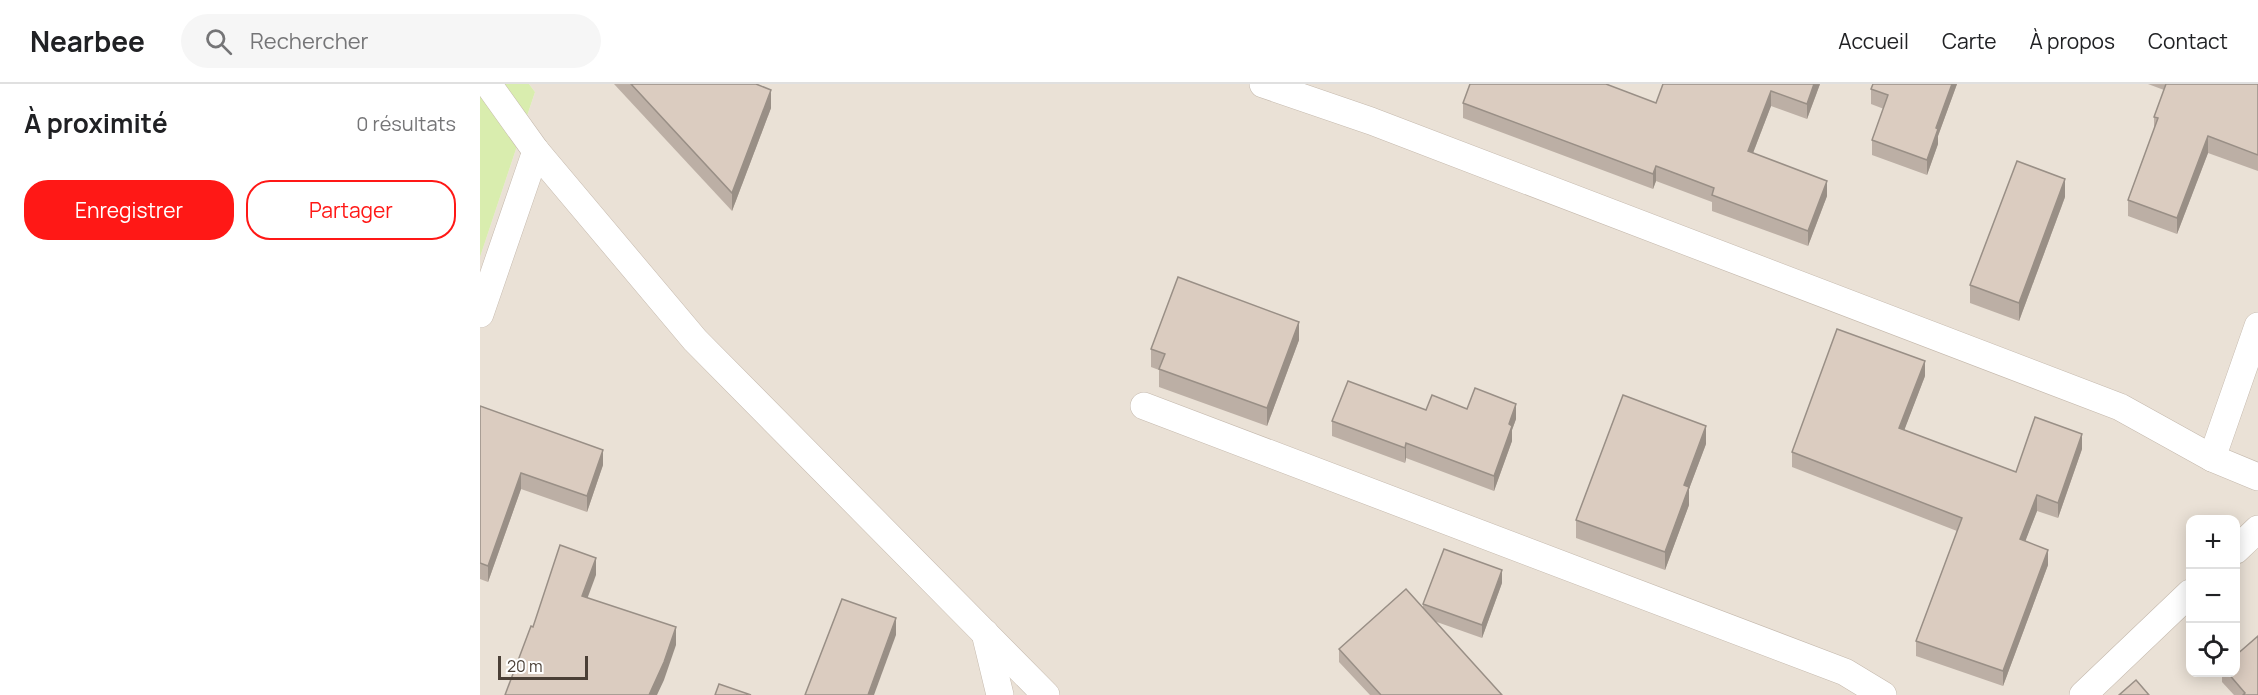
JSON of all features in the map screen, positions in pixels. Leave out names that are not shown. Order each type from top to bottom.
[{"type":"street","points":[[488,84],[536,151],[695,340],[1046,695]]},
{"type":"street","points":[[1263,84],[1371,122],[2120,407],[2212,458],[2258,477]]},
{"type":"street","points":[[480,314],[536,151]]},
{"type":"street","points":[[2212,458],[2258,326]]},
{"type":"street","points":[[1144,406],[1845,672],[1883,695]]},
{"type":"street","points":[[2240,545],[2258,529]]},
{"type":"street","points":[[2083,695],[2186,597]]},
{"type":"street","points":[[985,631],[1000,695]]},
{"type":"shaded area","points":[[529,84],[2258,84],[2258,695],[480,695],[480,257],[535,92]]},
{"type":"green space","points":[[480,84],[529,84],[535,92],[480,257]]},
{"type":"building","points":[[631,84],[756,84],[771,90],[732,193]]},
{"type":"building","points":[[1470,84],[1606,84],[1656,103],[1663,84],[1814,84],[1807,104],[1771,91],[1748,151],[1827,181],[1808,231],[1712,195],[1714,188],[1656,166],[1653,174],[1463,103]]},
{"type":"building","points":[[1873,84],[1952,84],[1927,160],[1872,140],[1888,95],[1871,89]]},
{"type":"building","points":[[2166,84],[2258,84],[2258,155],[2208,136],[2177,218],[2128,200],[2158,118],[2154,117]]},
{"type":"building","points":[[2017,161],[2065,179],[2019,303],[1970,285]]},
{"type":"building","points":[[1178,277],[1299,322],[1267,408],[1159,369],[1165,354],[1151,349]]},
{"type":"building","points":[[1837,329],[1925,361],[1899,428],[2016,472],[2035,417],[2082,434],[2058,503],[2037,495],[2020,539],[2048,550],[2003,671],[1916,641],[1962,518],[1792,452]]},
{"type":"building","points":[[1348,381],[1426,410],[1432,395],[1467,409],[1475,388],[1516,404],[1509,424],[1512,426],[1494,476],[1406,443],[1405,448],[1332,421]]},
{"type":"building","points":[[1623,395],[1706,426],[1684,485],[1689,487],[1665,552],[1576,520]]},
{"type":"building","points":[[480,406],[603,450],[587,496],[521,473],[488,566],[480,563]]},
{"type":"building","points":[[560,545],[596,558],[582,596],[676,627],[649,695],[505,695],[531,626],[533,627]]},
{"type":"building","points":[[1444,549],[1502,570],[1482,625],[1423,604]]},
{"type":"building","points":[[1406,589],[1502,695],[1381,695],[1339,649]]},
{"type":"building","points":[[842,599],[896,618],[868,695],[805,695]]},
{"type":"building","points":[[2258,636],[2258,695],[2243,695],[2245,693],[2231,677],[2240,677],[2240,652]]},
{"type":"building","points":[[2136,680],[2149,695],[2119,695]]},
{"type":"building","points":[[719,684],[751,695],[715,695]]}]
